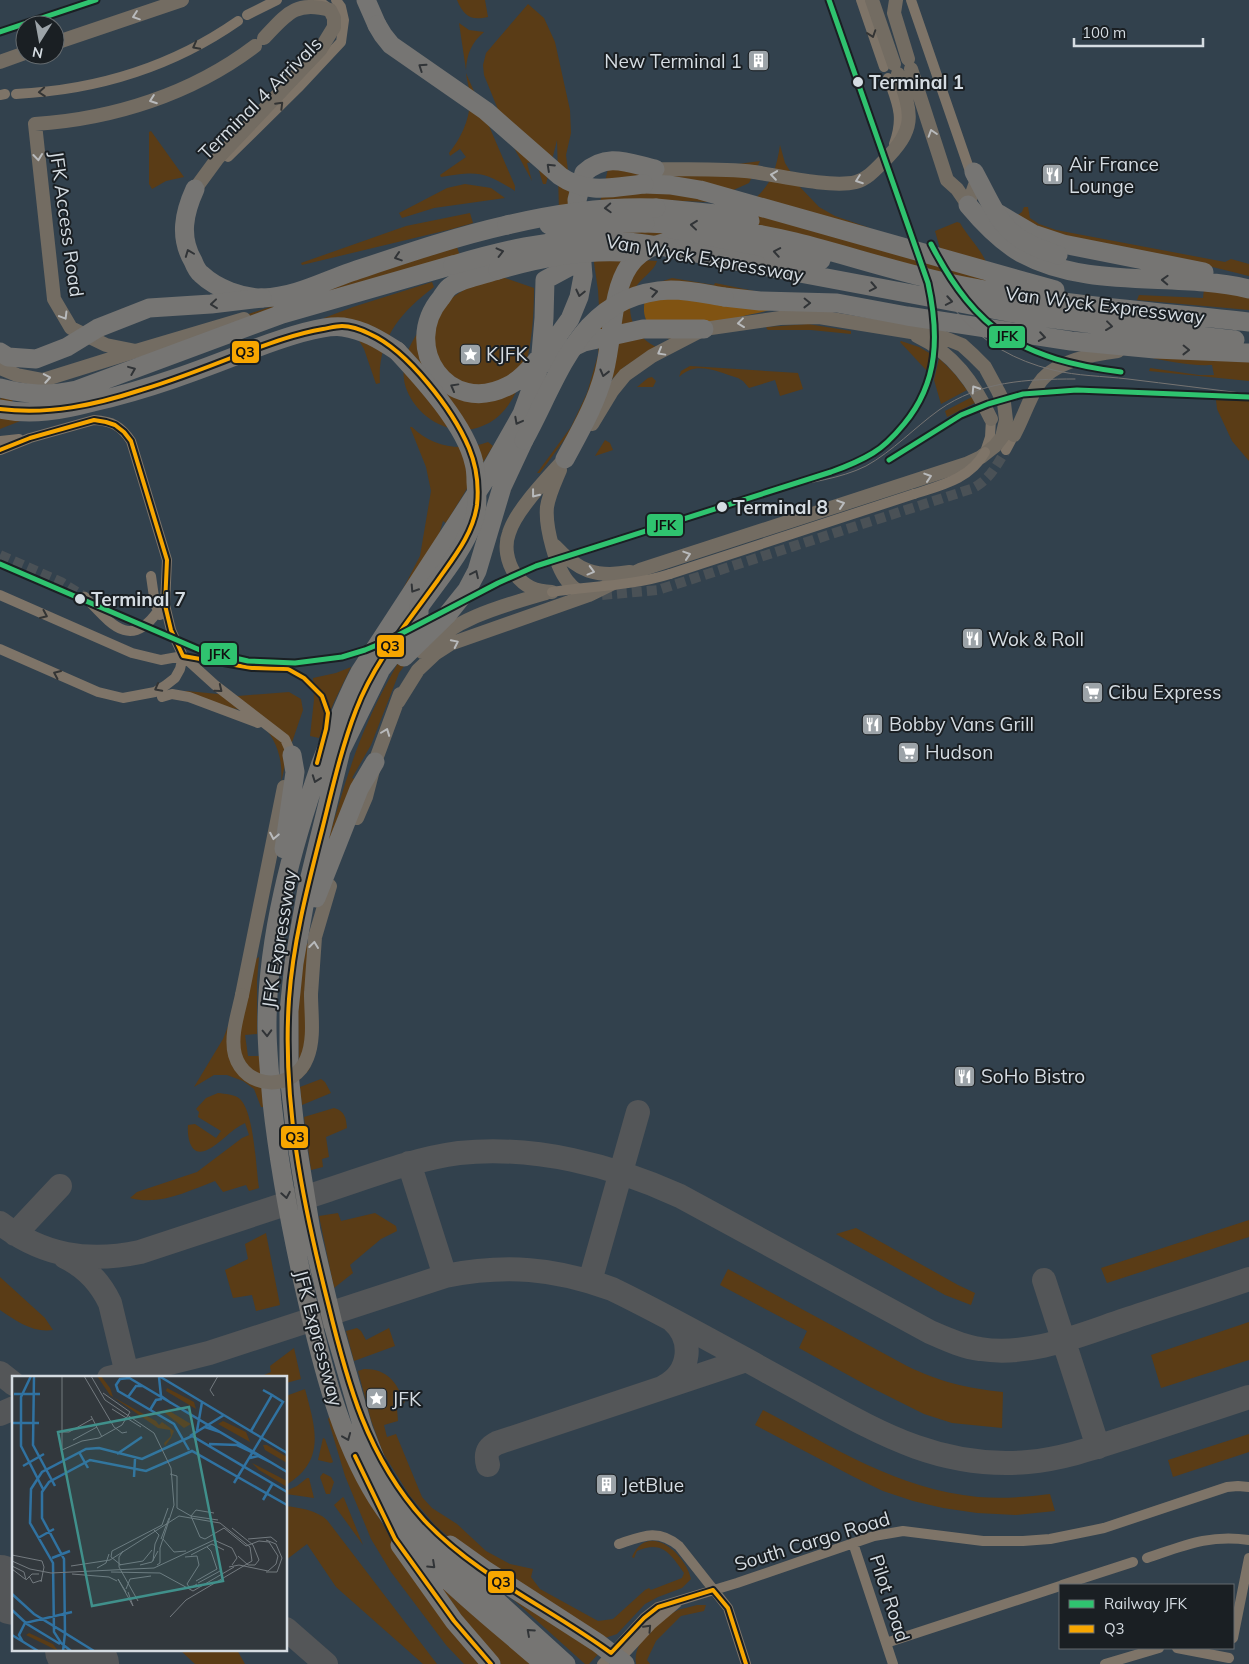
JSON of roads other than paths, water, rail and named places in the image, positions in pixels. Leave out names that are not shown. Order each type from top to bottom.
[{"type":"highway","points":[[366,0],[377,25],[391,46],[486,111],[571,184],[599,189],[644,184],[700,190],[1118,308]]},
{"type":"highway","points":[[541,366],[557,337],[570,319],[579,297],[583,276],[576,205],[578,189],[584,173],[600,162],[609,160],[655,169]]},
{"type":"highway","points":[[975,179],[1004,227],[1024,241],[1058,255],[1092,261],[1149,262]]},
{"type":"highway","points":[[975,179],[982,198],[989,206],[1033,234],[1063,244],[1204,272],[1240,287]]},
{"type":"highway","points":[[195,189],[186,208],[184,229],[187,252],[198,272],[226,290],[240,295],[262,298]]},
{"type":"highway","points":[[968,205],[988,228],[1004,241],[1022,253],[1048,264],[1078,272],[1109,277],[1204,281],[1240,287]]},
{"type":"highway","name":"Van Wyck Expressway","points":[[0,352],[8,356],[36,359],[67,347],[98,328],[149,308],[211,304],[289,295],[444,242],[507,225],[651,215],[688,225],[735,230],[782,239],[916,276],[962,286],[1118,308],[1249,322]]},
{"type":"highway","name":"Van Wyck Expressway","points":[[0,388],[38,395],[58,394],[86,387],[282,314],[529,245],[585,240],[628,242],[1024,315],[1249,342]]},
{"type":"highway","points":[[565,459],[590,412],[600,386],[607,360],[620,283],[632,263],[653,247],[675,241],[707,240],[962,286]]},
{"type":"highway","points":[[700,255],[619,252],[572,255],[512,266],[451,286],[438,301],[432,312],[426,339],[427,352],[431,364],[445,382],[453,388],[466,393],[481,394],[495,392],[510,386],[558,354],[584,342],[643,329],[704,329]]},
{"type":"highway","name":"JFK Expressway","points":[[544,1664],[419,1552],[396,1525],[370,1486],[344,1428],[325,1368],[303,1280],[284,1187],[275,1126],[267,1033],[270,978],[279,916],[306,809],[349,692],[367,661],[483,483],[522,414],[541,366],[545,280],[582,260]]},
{"type":"highway","points":[[307,889],[341,786],[380,692],[396,665],[448,615],[467,590],[478,571],[502,486],[524,440],[571,349],[586,329],[605,312],[627,300],[642,295],[662,291],[684,290],[760,301],[837,303],[1022,334],[1137,348],[1249,353]]},
{"type":"highway","name":"JFK Expressway","points":[[0,409],[14,412],[44,413],[128,394],[280,339],[315,330],[341,326],[370,334],[398,351],[426,382],[468,444],[474,463],[478,500],[474,520],[460,549],[419,614],[380,660],[362,693],[341,750],[307,889],[289,995],[288,1043],[290,1090],[296,1138],[318,1261],[358,1412],[368,1442],[384,1478],[415,1523],[447,1557],[566,1664]]},
{"type":"highway","points":[[279,916],[285,843],[295,772],[292,754]]},
{"type":"highway","points":[[294,963],[339,836],[360,789],[375,762]]},
{"type":"highway","points":[[358,1412],[378,1454],[393,1479],[413,1507],[435,1531],[458,1552],[613,1661]]},
{"type":"highway","points":[[370,1486],[395,1538],[454,1621],[490,1664]]},
{"type":"street","points":[[65,40],[182,0]]},
{"type":"street","points":[[247,15],[275,1],[287,0]]},
{"type":"street","points":[[195,189],[217,159],[320,50],[334,27],[333,5],[313,0]]},
{"type":"street","points":[[861,0],[897,69],[947,180],[957,189],[968,205]]},
{"type":"street","points":[[655,169],[752,172],[815,181],[847,183],[866,178],[890,155],[906,135],[910,112],[897,69],[872,0]]},
{"type":"street","points":[[890,155],[897,136],[900,119],[894,13],[896,0]]},
{"type":"street","points":[[912,0],[975,179],[968,205]]},
{"type":"street","name":"JFK Access Road","points":[[333,5],[298,6],[290,10],[259,42],[221,69],[181,89],[153,100],[95,116],[34,124],[54,299],[71,328],[106,345],[136,351],[409,271],[446,267]]},
{"type":"street","points":[[16,94],[76,88],[133,74],[187,51],[238,21]]},
{"type":"street","points":[[0,62],[15,57]]},
{"type":"street","points":[[907,331],[933,344],[954,362],[972,384],[991,419],[989,443],[982,458],[968,473],[957,479],[654,579],[592,592],[552,592],[528,587],[520,581],[513,571],[507,554],[507,544],[509,531],[516,518],[539,488],[587,433],[620,380],[652,356],[704,329],[780,318],[812,316],[907,331],[942,337],[955,342],[973,355],[1005,390],[1014,415],[1014,434]]},
{"type":"street","points":[[1006,450],[1024,417],[1038,385],[1051,372],[1082,358],[1137,348]]},
{"type":"street","points":[[0,368],[17,375],[42,380],[136,351]]},
{"type":"street","points":[[398,702],[418,670],[436,653],[450,644],[592,592],[640,570],[882,490],[934,475],[981,457],[995,446],[1002,437],[1006,414],[1001,396],[985,367]]},
{"type":"street","points":[[0,450],[30,438],[94,420],[104,421],[124,431],[131,441],[168,560],[165,605],[171,630]]},
{"type":"street","points":[[0,441],[30,438]]},
{"type":"street","points":[[0,457],[14,450],[30,438]]},
{"type":"street","points":[[565,459],[551,491],[547,506],[548,529],[556,557],[566,579],[577,590],[592,592]]},
{"type":"street","points":[[552,543],[572,563],[584,569],[608,574],[640,570]]},
{"type":"street","points":[[150,576],[155,604],[171,630],[183,656],[215,685],[285,739],[292,754],[234,1038],[236,1057],[247,1074],[261,1082],[271,1083],[290,1078],[302,1069],[306,1060],[311,1039],[313,946],[319,918],[329,888],[366,797],[375,762],[398,702],[403,678],[426,647],[455,626],[488,612],[552,592]]},
{"type":"street","points":[[0,595],[132,653],[161,660],[183,656]]},
{"type":"street","points":[[85,597],[114,627],[124,631],[147,623],[158,611]]},
{"type":"street","points":[[0,649],[108,696],[123,698],[155,692],[175,678],[180,669],[183,656]]},
{"type":"street","points":[[162,697],[172,694],[189,697],[271,728]]},
{"type":"street","name":"South Cargo Road","points":[[613,1661],[648,1614],[658,1606],[680,1601],[853,1543],[896,1532],[996,1541],[1023,1541],[1065,1536],[1104,1528],[1227,1487],[1249,1487]]},
{"type":"street","points":[[619,1544],[651,1535],[670,1540],[678,1546],[728,1608],[746,1664]]},
{"type":"street","points":[[1146,1558],[1204,1539],[1249,1540]]},
{"type":"street","name":"Pilot Road","points":[[853,1543],[893,1664]]},
{"type":"street","points":[[1234,1633],[1249,1558]]},
{"type":"street","points":[[1067,1584],[1133,1562]]},
{"type":"street","points":[[886,1643],[1059,1587]]},
{"type":"street","points":[[1105,1664],[1156,1649]]},
{"type":"street","points":[[1183,1649],[1229,1657]]},
{"type":"tunnel","points":[[602,595],[658,590],[971,489],[983,482],[1006,450]]},
{"type":"tunnel","points":[[0,555],[61,582],[85,597]]},
{"type":"tram line","points":[[909,230],[933,279],[947,300],[981,336],[1002,350],[1026,361],[1062,372],[1249,394]]},
{"type":"tram line","points":[[781,489],[835,477],[866,466],[939,410],[955,400],[987,387],[1022,381],[1075,379]]},
{"type":"rail line","name":"JFK","points":[[0,32],[96,0]]},
{"type":"rail line","name":"JFK","points":[[0,564],[200,650],[248,661],[295,663],[342,657],[389,640],[498,583],[536,566],[831,472],[858,461],[877,450],[890,440],[904,424],[916,408],[924,391],[933,357],[934,321],[932,302],[928,283],[829,0]]},
{"type":"rail line","name":"JFK","points":[[931,244],[948,275],[966,300],[985,320],[1006,336],[1030,349],[1056,359],[1121,372]]},
{"type":"rail line","name":"JFK","points":[[889,460],[961,415],[988,404],[1023,394],[1077,390],[1249,397]]},
{"type":"place","name":"New Terminal 1","points":[[758,61]]},
{"type":"place","name":"Terminal 1","points":[[858,82]]},
{"type":"place","name":"Air France Lounge","points":[[1053,175]]},
{"type":"place","name":"KJFK","points":[[470,354]]},
{"type":"place","name":"Terminal 8","points":[[722,507]]},
{"type":"place","name":"Terminal 7","points":[[80,599]]},
{"type":"place","name":"Wok & Roll","points":[[972,639]]},
{"type":"place","name":"Cibu Express","points":[[1092,692]]},
{"type":"place","name":"Bobby Vans Grill","points":[[873,724]]},
{"type":"place","name":"Hudson","points":[[909,752]]},
{"type":"place","name":"SoHo Bistro","points":[[965,1076]]},
{"type":"place","name":"JFK","points":[[376,1399]]},
{"type":"place","name":"JetBlue","points":[[606,1485]]}]
